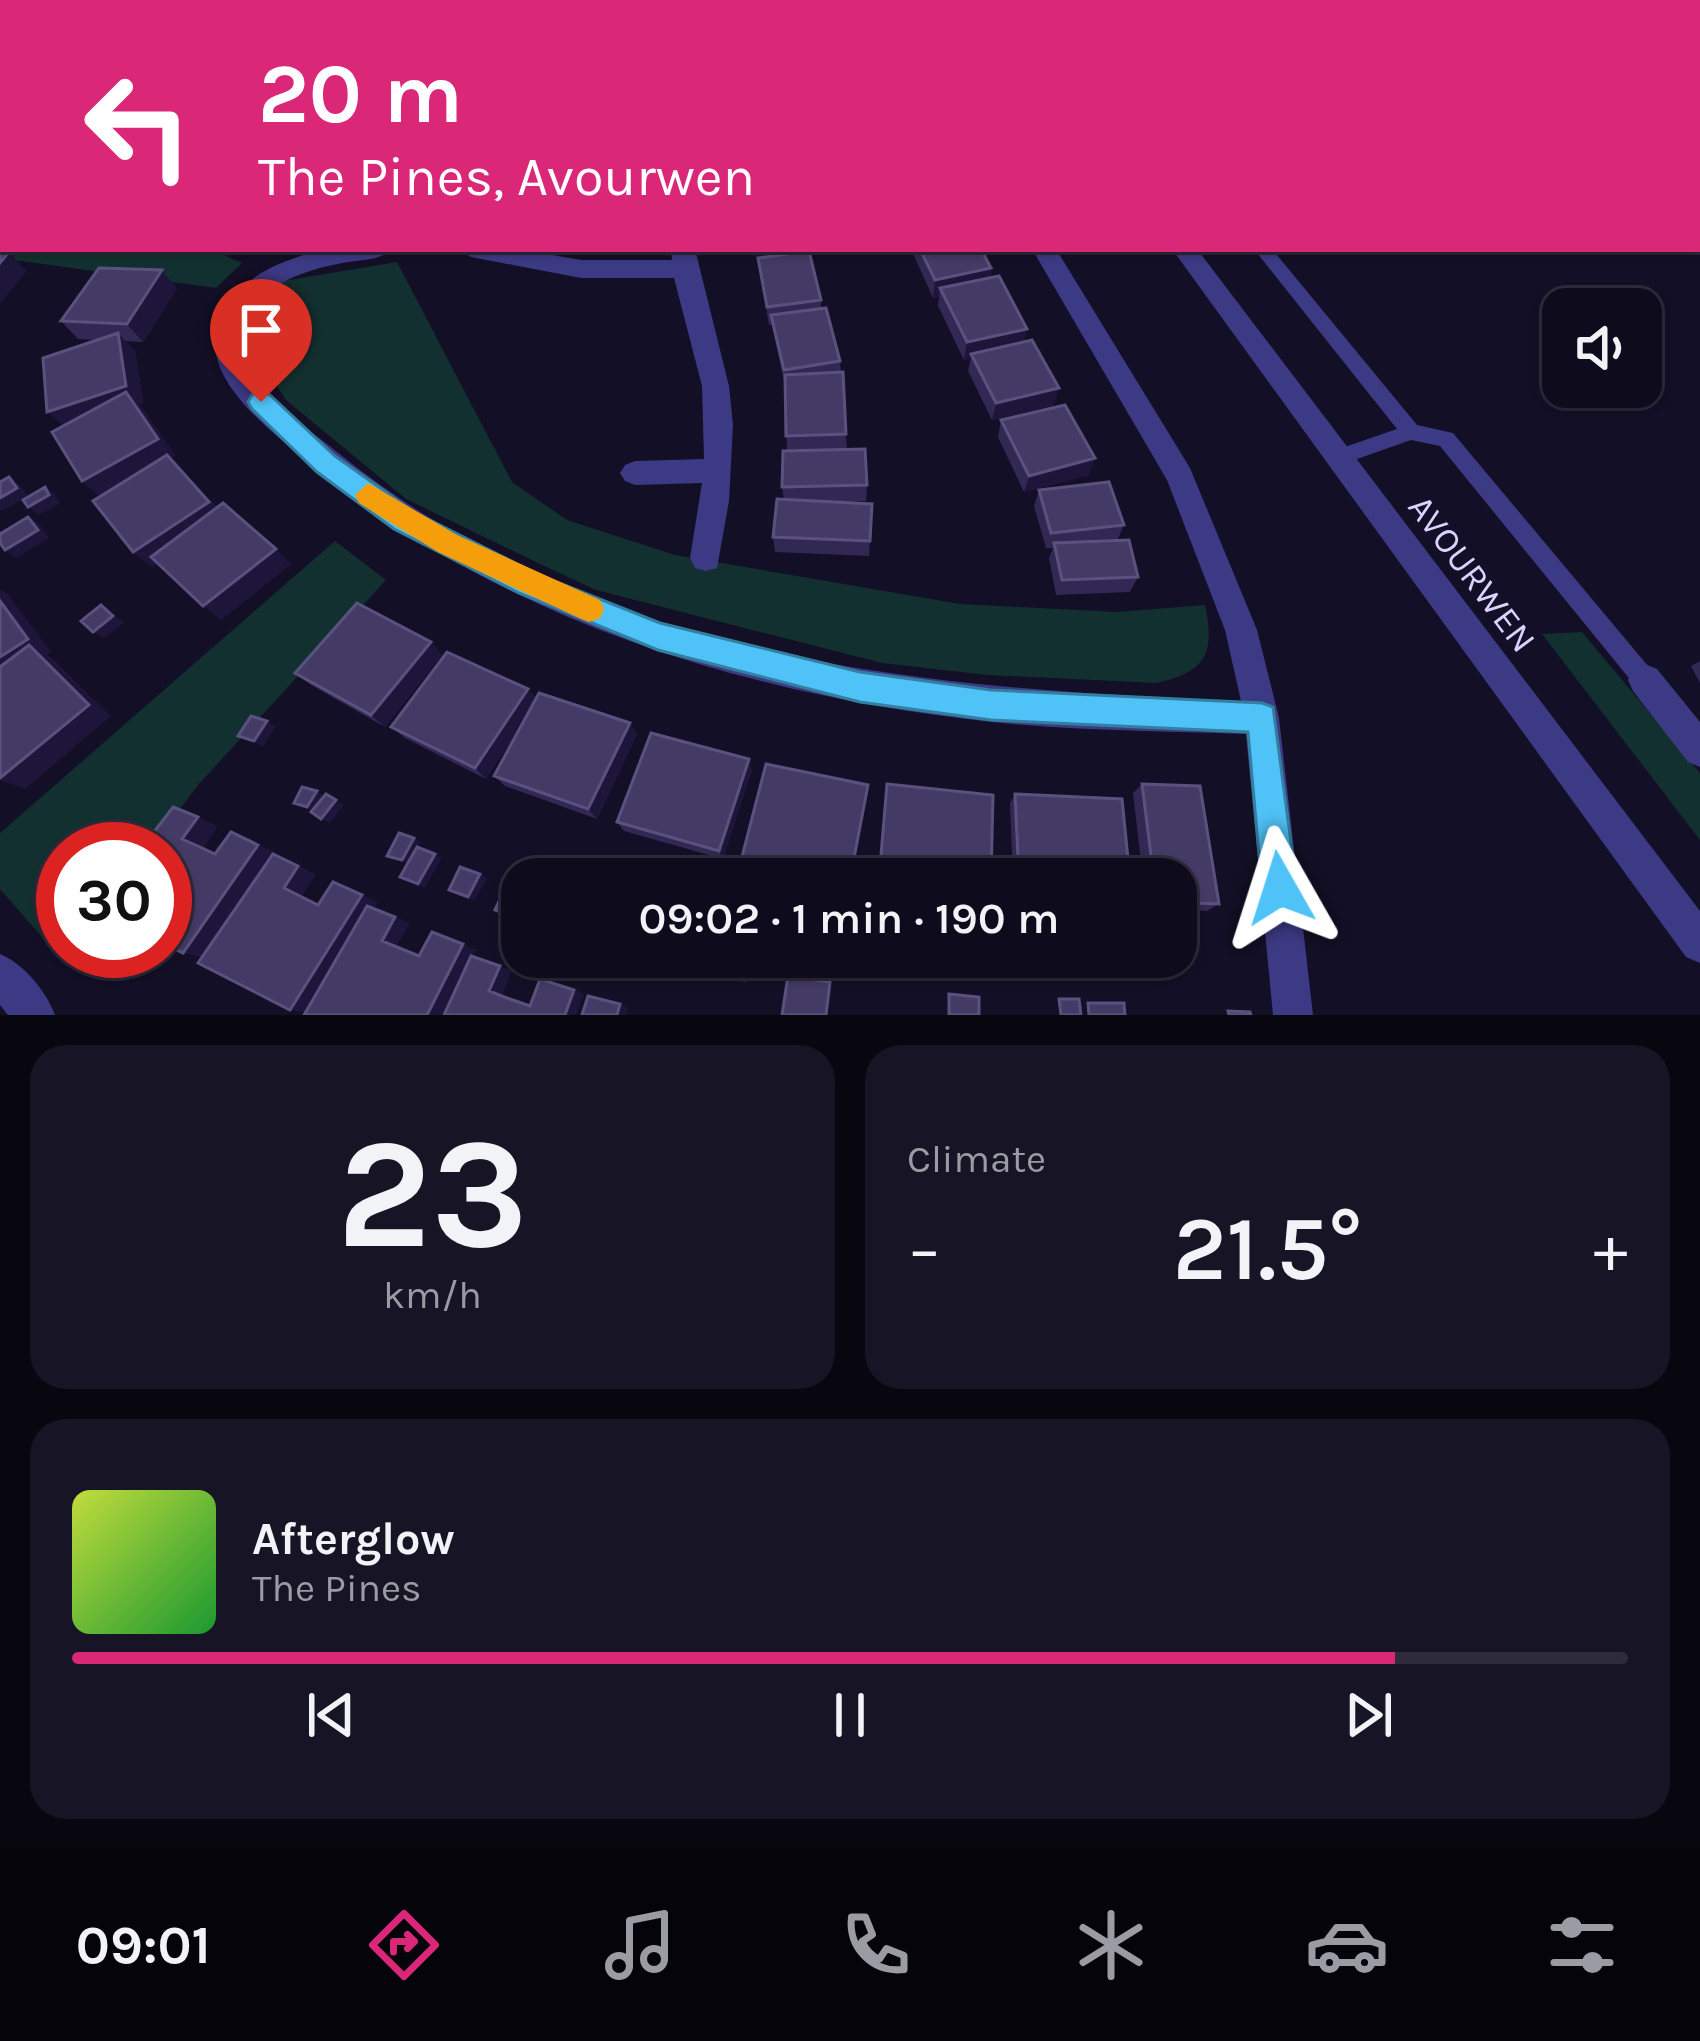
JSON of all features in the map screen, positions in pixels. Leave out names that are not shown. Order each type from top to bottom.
[{"type":"street","points":[[358,252],[322,257],[266,279],[236,313],[228,341],[241,378],[263,404],[326,464],[404,520],[575,604],[658,636],[770,667],[860,687],[991,705],[1262,718]]},
{"type":"street","points":[[488,252],[581,268],[684,259],[704,327],[718,406],[718,471],[706,558]]},
{"type":"street","points":[[1046,252],[1180,477],[1241,630],[1262,718],[1293,1015]]},
{"type":"street","name":"AVOURWEN","points":[[1186,252],[1700,944]]},
{"type":"street","points":[[635,473],[718,471]]},
{"type":"street","points":[[1645,680],[1700,750]]},
{"type":"street","points":[[0,974],[35,1015]]},
{"type":"lane","points":[[1265,252],[1411,432]]},
{"type":"lane","points":[[1337,458],[1411,432],[1446,439],[1645,680]]},
{"type":"green space","points":[[0,252],[218,252],[242,263],[216,288],[0,258]]},
{"type":"green space","points":[[397,262],[512,482],[567,520],[675,555],[960,604],[1117,612],[1205,605],[1209,636],[1204,658],[1187,672],[1157,683],[987,675],[882,663],[596,590],[406,499],[286,400],[248,342],[249,323],[283,281]]},
{"type":"green space","points":[[335,541],[386,580],[170,822],[36,822],[36,930],[0,889],[0,833]]},
{"type":"green space","points":[[1582,632],[1700,773],[1700,840],[1542,634]]},
{"type":"building","points":[[809,252],[821,300],[767,307],[758,258]]},
{"type":"building","points":[[921,252],[983,252],[991,268],[935,280]]},
{"type":"building","points":[[99,268],[162,270],[127,324],[61,321]]},
{"type":"building","points":[[999,276],[1027,329],[967,342],[940,288]]},
{"type":"building","points":[[826,308],[840,361],[784,370],[771,315]]},
{"type":"building","points":[[118,333],[126,386],[47,412],[43,358]]},
{"type":"building","points":[[1032,340],[1059,388],[996,403],[971,354]]},
{"type":"building","points":[[843,372],[846,434],[786,436],[785,375]]},
{"type":"building","points":[[126,392],[158,439],[82,481],[52,432]]},
{"type":"building","points":[[1065,405],[1095,458],[1029,476],[1001,420]]},
{"type":"building","points":[[865,449],[867,485],[782,487],[783,451]]},
{"type":"building","points":[[167,455],[209,502],[133,552],[93,501]]},
{"type":"building","points":[[9,477],[17,488],[0,498],[0,482]]},
{"type":"building","points":[[1109,482],[1124,525],[1051,533],[1039,490]]},
{"type":"building","points":[[45,487],[49,495],[28,507],[23,500]]},
{"type":"building","points":[[777,499],[872,504],[870,541],[773,537]]},
{"type":"building","points":[[223,503],[276,549],[203,606],[151,557]]},
{"type":"building","points":[[28,517],[38,530],[5,550],[0,534]]},
{"type":"building","points":[[1129,540],[1138,577],[1062,580],[1054,543]]},
{"type":"building","points":[[0,601],[28,639],[0,657]]},
{"type":"building","points":[[357,603],[431,642],[371,715],[295,673]]},
{"type":"building","points":[[101,605],[113,616],[93,632],[81,621]]},
{"type":"building","points":[[29,645],[89,705],[0,778],[0,667]]},
{"type":"building","points":[[447,652],[528,689],[475,768],[391,727]]},
{"type":"building","points":[[539,693],[630,723],[588,809],[494,776]]},
{"type":"building","points":[[251,716],[267,721],[254,741],[238,736]]},
{"type":"building","points":[[651,733],[749,759],[719,851],[617,822]]},
{"type":"building","points":[[766,764],[868,785],[854,858],[742,857]]},
{"type":"building","points":[[887,784],[993,795],[992,858],[881,858]]},
{"type":"building","points":[[1142,784],[1200,786],[1219,904],[1197,903],[1197,858],[1151,858]]},
{"type":"building","points":[[302,787],[317,791],[307,807],[294,803]]},
{"type":"building","points":[[326,794],[336,800],[321,819],[311,812]]},
{"type":"building","points":[[1015,794],[1122,799],[1128,858],[1018,858]]},
{"type":"building","points":[[173,807],[198,817],[192,825],[162,822]]},
{"type":"building","points":[[231,832],[258,845],[192,940],[192,844],[215,854]]},
{"type":"building","points":[[399,833],[414,838],[402,860],[387,856]]},
{"type":"building","points":[[417,847],[435,854],[418,884],[400,877]]},
{"type":"building","points":[[273,854],[298,866],[284,888],[318,905],[333,882],[362,895],[290,1010],[198,963]]},
{"type":"building","points":[[460,867],[480,874],[468,897],[449,890]]},
{"type":"building","points":[[367,906],[395,917],[382,941],[419,956],[432,932],[463,944],[427,1015],[304,1015]]},
{"type":"building","points":[[471,956],[500,966],[489,991],[530,1006],[540,979],[574,990],[565,1015],[444,1015]]},
{"type":"building","points":[[788,978],[830,982],[826,1015],[782,1015]]},
{"type":"building","points":[[949,994],[979,997],[979,1015],[949,1015]]},
{"type":"building","points":[[588,996],[620,1004],[617,1015],[582,1015]]},
{"type":"building","points":[[1059,999],[1079,999],[1081,1015],[1061,1015]]},
{"type":"building","points":[[1088,1003],[1124,1003],[1125,1015],[1089,1015]]},
{"type":"slow traffic","points":[[368,495],[448,543],[589,609]]},
{"type":"route","points":[[261,402],[326,464],[404,520],[529,584],[658,636],[860,687],[991,705],[1262,718],[1280,888]]}]
